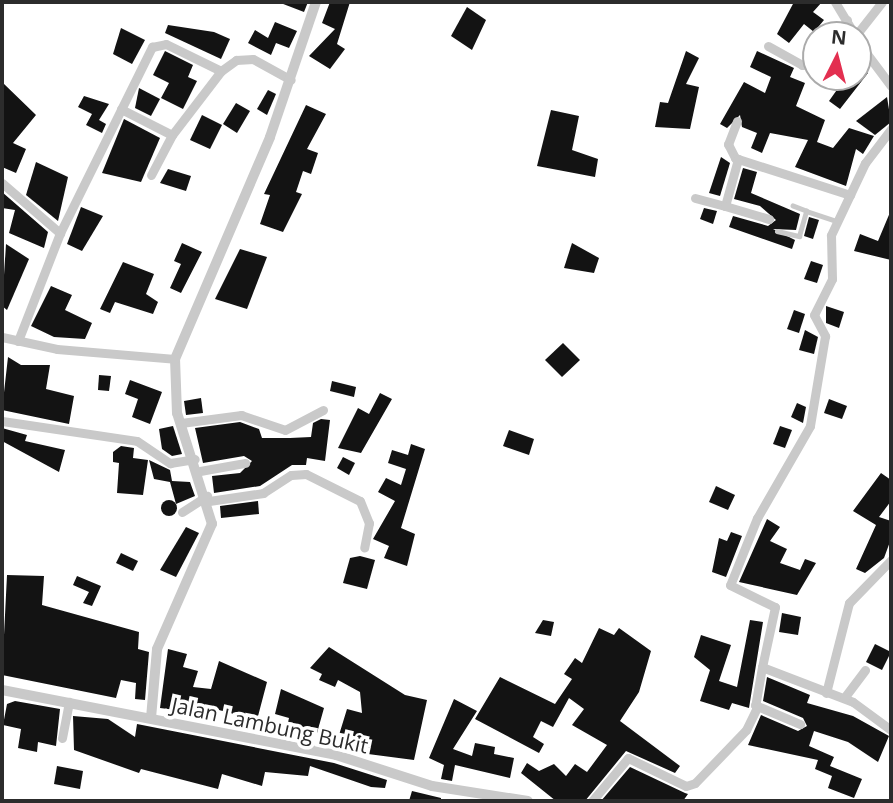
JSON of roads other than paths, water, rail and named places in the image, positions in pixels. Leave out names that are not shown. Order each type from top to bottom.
[{"type":"street","points":[[151,718],[157,649],[207,541],[208,498],[173,395],[175,359],[291,80],[316,2]]},
{"type":"street","points":[[835,2],[847,20]]},
{"type":"street","points":[[866,21],[882,2]]},
{"type":"street","points":[[18,341],[60,233],[156,45],[222,71]]},
{"type":"street","points":[[768,46],[802,65]]},
{"type":"street","points":[[150,175],[172,135],[222,71],[247,58],[291,80]]},
{"type":"street","points":[[872,60],[891,86]]},
{"type":"street","points":[[121,110],[172,135]]},
{"type":"street","points":[[737,121],[728,144],[738,159],[850,195]]},
{"type":"street","points":[[592,801],[628,758],[686,786],[695,783],[746,730],[757,707],[762,667],[775,607],[730,585],[757,519],[814,414],[825,336],[814,314],[832,279],[830,242],[850,195],[891,129]]},
{"type":"street","points":[[725,206],[738,159]]},
{"type":"street","points":[[2,183],[60,233]]},
{"type":"street","points":[[695,198],[769,219]]},
{"type":"street","points":[[2,337],[175,359]]},
{"type":"street","points":[[181,423],[241,415],[285,430],[323,410]]},
{"type":"street","points":[[2,421],[137,441],[170,463],[195,459]]},
{"type":"street","points":[[200,471],[245,463]]},
{"type":"street","points":[[183,512],[208,498],[263,494],[291,475],[306,474],[359,501],[369,523],[365,548]]},
{"type":"street","points":[[827,693],[850,601],[891,561]]},
{"type":"street","points":[[762,667],[844,698],[891,730]]},
{"type":"street","points":[[844,698],[866,670]]},
{"type":"street","name":"Jalan Lambung Bukit","points":[[2,690],[337,755],[432,786],[528,801]]},
{"type":"street","points":[[62,738],[69,702]]},
{"type":"street","points":[[757,707],[800,724]]},
{"type":"lane","points":[[793,206],[837,222]]},
{"type":"lane","points":[[777,231],[799,236],[806,211]]}]
